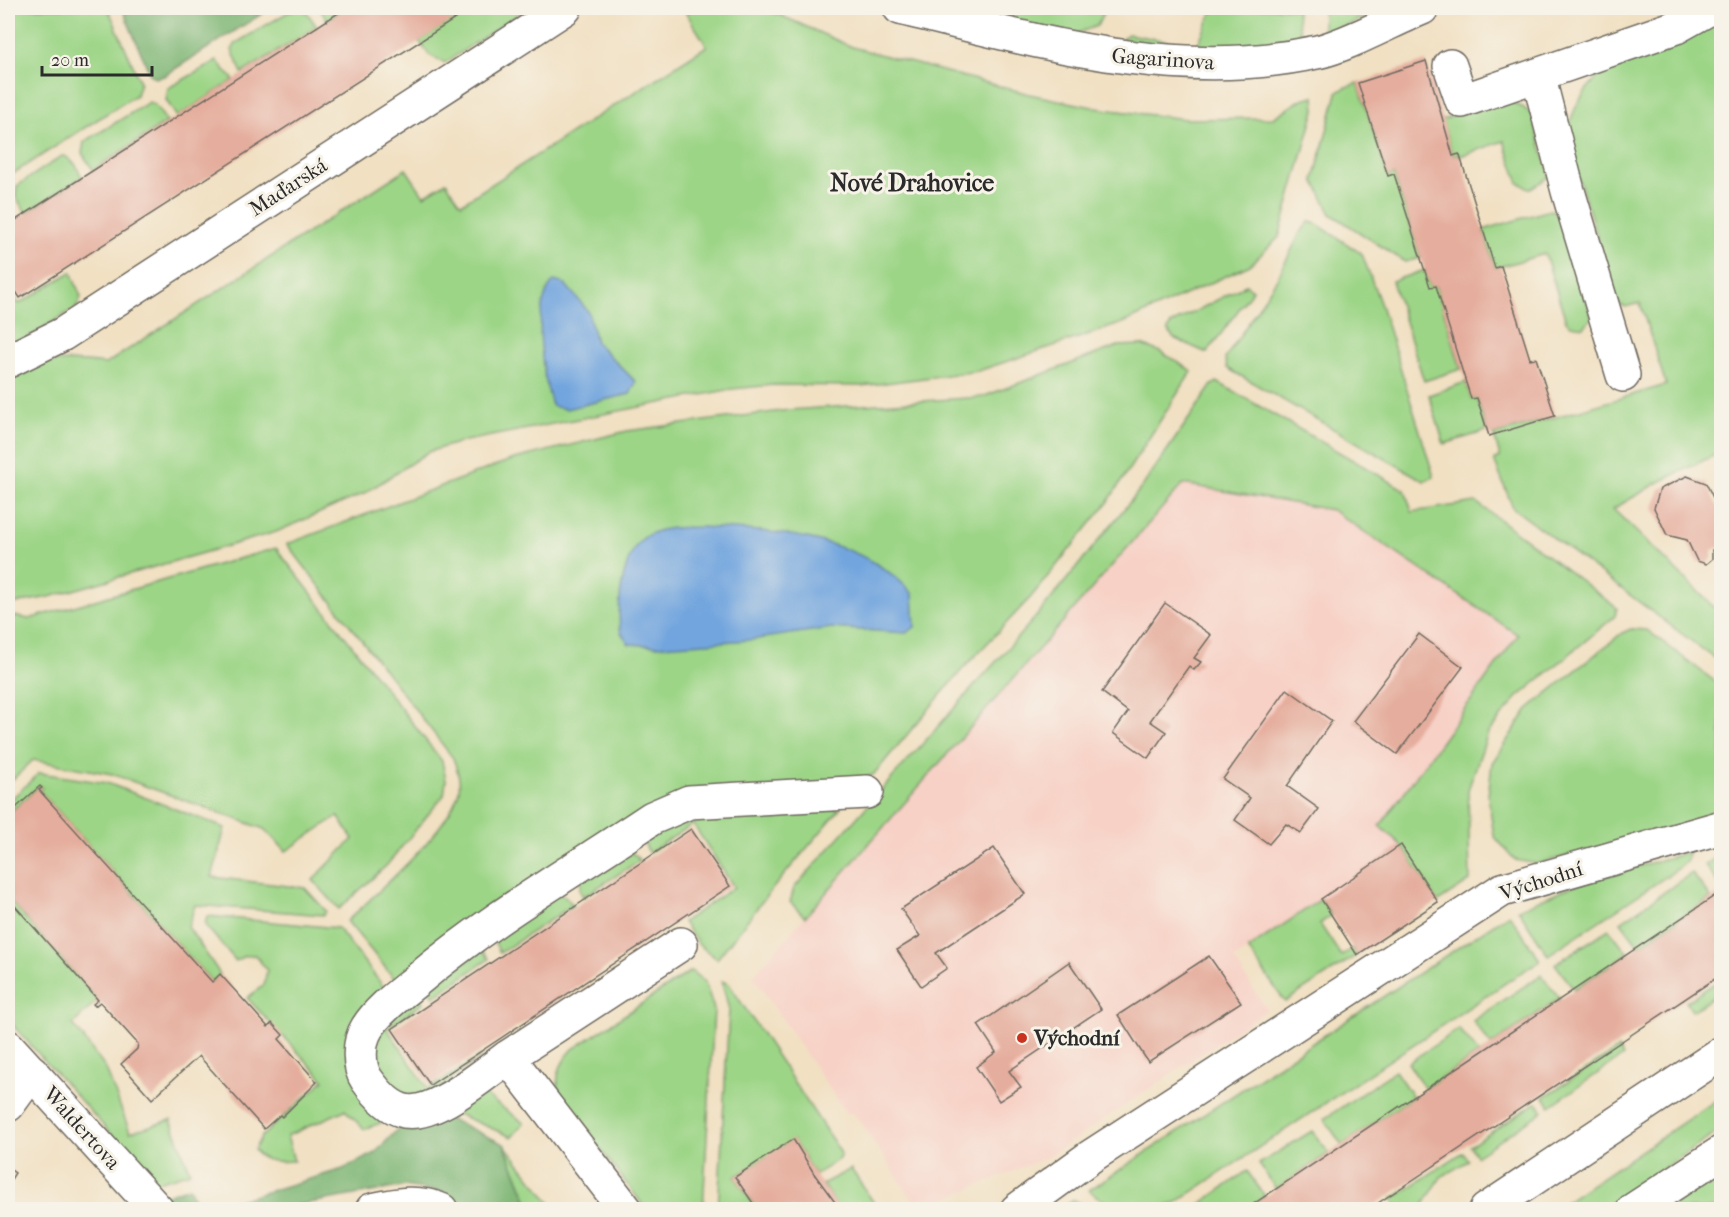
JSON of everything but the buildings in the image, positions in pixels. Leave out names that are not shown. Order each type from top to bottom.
[{"type":"street","name":"Maďarská","points":[[8,361],[63,334],[566,8]]},
{"type":"street","name":"Gagarinova","points":[[900,8],[1078,51],[1167,63],[1213,64],[1254,62],[1320,52],[1422,8]]},
{"type":"street","points":[[1450,66],[1462,101],[1676,27],[1710,8]]},
{"type":"street","points":[[1538,75],[1568,191],[1623,375]]},
{"type":"street","points":[[681,944],[443,1102],[422,1110],[402,1111],[372,1088],[363,1075],[360,1058],[366,1029],[398,996],[450,952],[652,818],[689,802],[867,792]]},
{"type":"street","name":"Východní","points":[[1017,1209],[1090,1157],[1502,890],[1722,827]]},
{"type":"street","name":"Waldertova","points":[[8,1047],[157,1209]]},
{"type":"street","points":[[1486,1209],[1722,1053]]},
{"type":"street","points":[[508,1057],[626,1209]]},
{"type":"street","points":[[8,1105],[32,1072]]},
{"type":"street","points":[[1634,1209],[1722,1152]]},
{"type":"street","points":[[372,1209],[407,1203],[425,1203],[441,1209]]},
{"type":"shaded area","points":[[1183,484],[1332,510],[1518,635],[1380,826],[1401,845],[1234,959],[1267,1010],[1046,1158],[919,1209],[854,1113],[846,1113],[753,976]]},
{"type":"green space","points":[[8,8],[108,8],[140,82],[136,95],[8,177]]},
{"type":"green space","points":[[122,8],[271,8],[164,76],[155,78],[150,74]]},
{"type":"green space","points":[[295,8],[304,8],[317,27],[242,73],[232,50],[236,43]]},
{"type":"green space","points":[[319,8],[346,8],[327,20]]},
{"type":"green space","points":[[471,8],[527,8],[445,63],[429,55],[419,41]]},
{"type":"green space","points":[[683,8],[764,8],[852,47],[1029,94],[1102,109],[1186,119],[1273,118],[1302,99],[1314,96],[1315,110],[1279,237],[1250,265],[1123,323],[978,371],[862,386],[773,385],[732,389],[460,442],[428,452],[365,493],[276,532],[49,597],[12,604],[8,601],[8,372],[43,363],[106,364],[406,169],[424,196],[446,182],[461,204],[707,46]]},
{"type":"green space","points":[[959,8],[1106,8],[1097,26],[1070,36]]},
{"type":"green space","points":[[1225,8],[1296,8],[1300,32],[1296,39],[1246,53],[1124,45],[1122,39],[1128,34],[1197,46],[1212,12]]},
{"type":"green space","points":[[1323,8],[1385,8],[1323,36]]},
{"type":"green space","points":[[1721,20],[1721,452],[1661,481],[1613,509],[1721,614],[1721,663],[1513,508],[1494,460],[1500,457],[1494,435],[1666,385],[1640,303],[1625,307],[1618,303],[1566,138],[1574,111],[1587,89],[1604,71],[1646,47]]},
{"type":"green space","points":[[217,61],[234,80],[177,117],[166,100],[168,88]]},
{"type":"green space","points":[[1358,83],[1388,176],[1394,174],[1421,258],[1405,262],[1331,214],[1314,180],[1337,93]]},
{"type":"green space","points":[[1503,99],[1524,108],[1532,115],[1550,176],[1531,189],[1519,183],[1504,141],[1460,156],[1459,154],[1453,156],[1442,120]]},
{"type":"green space","points":[[149,102],[155,105],[167,122],[93,170],[82,153],[84,142]]},
{"type":"green space","points":[[62,156],[75,164],[82,177],[26,213],[16,197],[17,186]]},
{"type":"green space","points":[[1550,210],[1559,213],[1592,318],[1584,327],[1571,325],[1566,321],[1545,254],[1495,268],[1483,230]]},
{"type":"green space","points":[[1309,222],[1317,224],[1362,254],[1382,308],[1434,477],[1424,481],[1227,368],[1225,359],[1278,277],[1300,233]]},
{"type":"green space","points":[[1425,270],[1430,287],[1436,286],[1461,369],[1424,381],[1392,281]]},
{"type":"green space","points":[[71,272],[81,297],[77,307],[8,350],[8,287],[19,304]]},
{"type":"green space","points":[[1246,285],[1253,290],[1207,353],[1173,338],[1168,330],[1171,324]]},
{"type":"green space","points":[[1141,345],[1161,352],[1192,371],[1108,502],[1031,597],[961,671],[873,775],[821,789],[692,793],[397,982],[347,921],[426,844],[451,809],[458,794],[459,780],[453,758],[287,544],[511,460],[627,431],[789,410],[982,397],[1118,346]]},
{"type":"green space","points":[[1217,382],[1405,490],[1412,512],[1476,502],[1617,608],[1615,616],[1517,698],[1488,733],[1468,790],[1470,881],[1438,902],[1401,845],[1380,826],[1518,635],[1332,510],[1183,484],[805,917],[790,902],[794,888],[1042,610],[1142,487],[1212,385]]},
{"type":"green space","points":[[1466,382],[1471,399],[1477,398],[1487,431],[1444,444],[1429,395]]},
{"type":"green space","points":[[276,548],[442,761],[446,780],[444,795],[387,865],[339,909],[313,880],[353,839],[338,816],[286,851],[264,829],[112,774],[33,760],[8,784],[8,615],[29,619]]},
{"type":"green space","points":[[1631,629],[1647,630],[1721,686],[1721,815],[1537,864],[1515,860],[1494,836],[1488,796],[1492,763],[1528,709],[1622,633]]},
{"type":"green space","points":[[39,773],[107,783],[225,828],[212,877],[305,888],[326,911],[324,915],[195,905],[188,927],[220,974],[212,982],[39,790],[42,788],[40,786],[9,813],[8,802]]},
{"type":"green space","points":[[840,809],[717,959],[698,944],[683,922],[734,887],[693,824],[649,853],[644,842],[681,810]]},
{"type":"green space","points":[[628,851],[637,856],[639,861],[583,897],[580,891],[581,877]]},
{"type":"green space","points":[[1688,852],[1687,860],[1679,868],[1548,955],[1518,909],[1574,885]]},
{"type":"green space","points":[[1721,854],[1721,887],[1705,865]]},
{"type":"green space","points":[[1692,873],[1711,898],[1639,946],[1621,922]]},
{"type":"green space","points":[[556,894],[565,896],[573,905],[500,953],[495,943],[497,934]]},
{"type":"green space","points":[[8,898],[98,1000],[73,1024],[106,1069],[130,1132],[171,1120],[190,1172],[155,1183],[8,1020]]},
{"type":"green space","points":[[1321,899],[1331,915],[1320,924],[1341,956],[1353,948],[1357,955],[1285,1002],[1248,949]]},
{"type":"green space","points":[[1509,914],[1540,960],[1174,1204],[1151,1209],[1129,1210],[1109,1204],[1089,1190]]},
{"type":"green space","points":[[207,916],[338,928],[386,990],[354,1025],[385,1114],[381,1123],[364,1129],[345,1110],[287,1136],[294,1161],[267,1159],[254,1150],[261,1137],[324,1080],[247,998],[264,985],[267,970],[255,955],[244,956],[236,961],[205,925]]},
{"type":"green space","points":[[1609,929],[1628,953],[1574,989],[1555,964]]},
{"type":"green space","points":[[482,950],[489,959],[434,996],[431,992],[431,983]]},
{"type":"green space","points":[[691,971],[705,982],[714,1009],[703,1209],[646,1209],[563,1100],[558,1086],[559,1073],[564,1060],[573,1049]]},
{"type":"green space","points":[[1541,975],[1560,998],[1491,1045],[1473,1021]]},
{"type":"green space","points":[[1721,979],[1721,992],[1692,1011],[1686,1002]]},
{"type":"green space","points":[[722,981],[729,984],[841,1153],[839,1159],[815,1175],[793,1140],[735,1177],[757,1209],[718,1210],[729,1010]]},
{"type":"green space","points":[[421,998],[423,1003],[387,1028],[428,1089],[482,1056],[430,1096],[408,1095],[397,1091],[378,1066],[376,1054],[377,1042],[389,1020],[410,1003]]},
{"type":"green space","points":[[1459,1029],[1479,1053],[1425,1089],[1408,1063]]},
{"type":"green space","points":[[1618,1049],[1623,1056],[1550,1106],[1544,1097]]},
{"type":"green space","points":[[1395,1071],[1413,1097],[1342,1145],[1324,1119]]},
{"type":"green space","points":[[478,1090],[524,1123],[512,1137],[448,1110]]},
{"type":"green space","points":[[1721,1097],[1721,1130],[1602,1209],[1555,1209]]},
{"type":"green space","points":[[1537,1102],[1543,1111],[1476,1156],[1470,1146]]},
{"type":"green space","points":[[439,1114],[504,1144],[531,1209],[464,1209],[441,1192],[405,1186],[276,1209],[206,1210],[343,1169],[374,1154],[408,1119]]},
{"type":"green space","points":[[1312,1131],[1329,1153],[1276,1189],[1259,1164]]},
{"type":"green space","points":[[504,1144],[555,1209],[531,1209]]},
{"type":"green space","points":[[1463,1152],[1468,1161],[1441,1177],[1422,1207],[1399,1209],[1392,1199]]},
{"type":"green space","points":[[851,1169],[878,1209],[839,1209],[822,1184]]},
{"type":"green space","points":[[1247,1171],[1265,1196],[1246,1209],[1192,1210]]},
{"type":"green space","points":[[1721,1173],[1721,1209],[1666,1209]]},
{"type":"green space","points":[[189,1187],[198,1209],[181,1209],[164,1196]]},
{"type":"green space","points":[[1074,1200],[1089,1209],[1059,1209]]},
{"type":"water","points":[[554,281],[565,284],[588,311],[596,342],[636,382],[630,394],[566,409],[552,406],[542,360],[540,324],[542,307]]},
{"type":"water","points":[[702,527],[787,534],[843,548],[868,559],[892,574],[913,594],[915,627],[907,633],[831,628],[750,640],[660,646],[629,644],[620,630],[621,591],[627,564],[639,542],[660,530]]},
{"type":"place","name":"Východní","points":[[1022,1038]]},
{"type":"district","name":"Nové Drahovice","points":[[912,183]]}]
